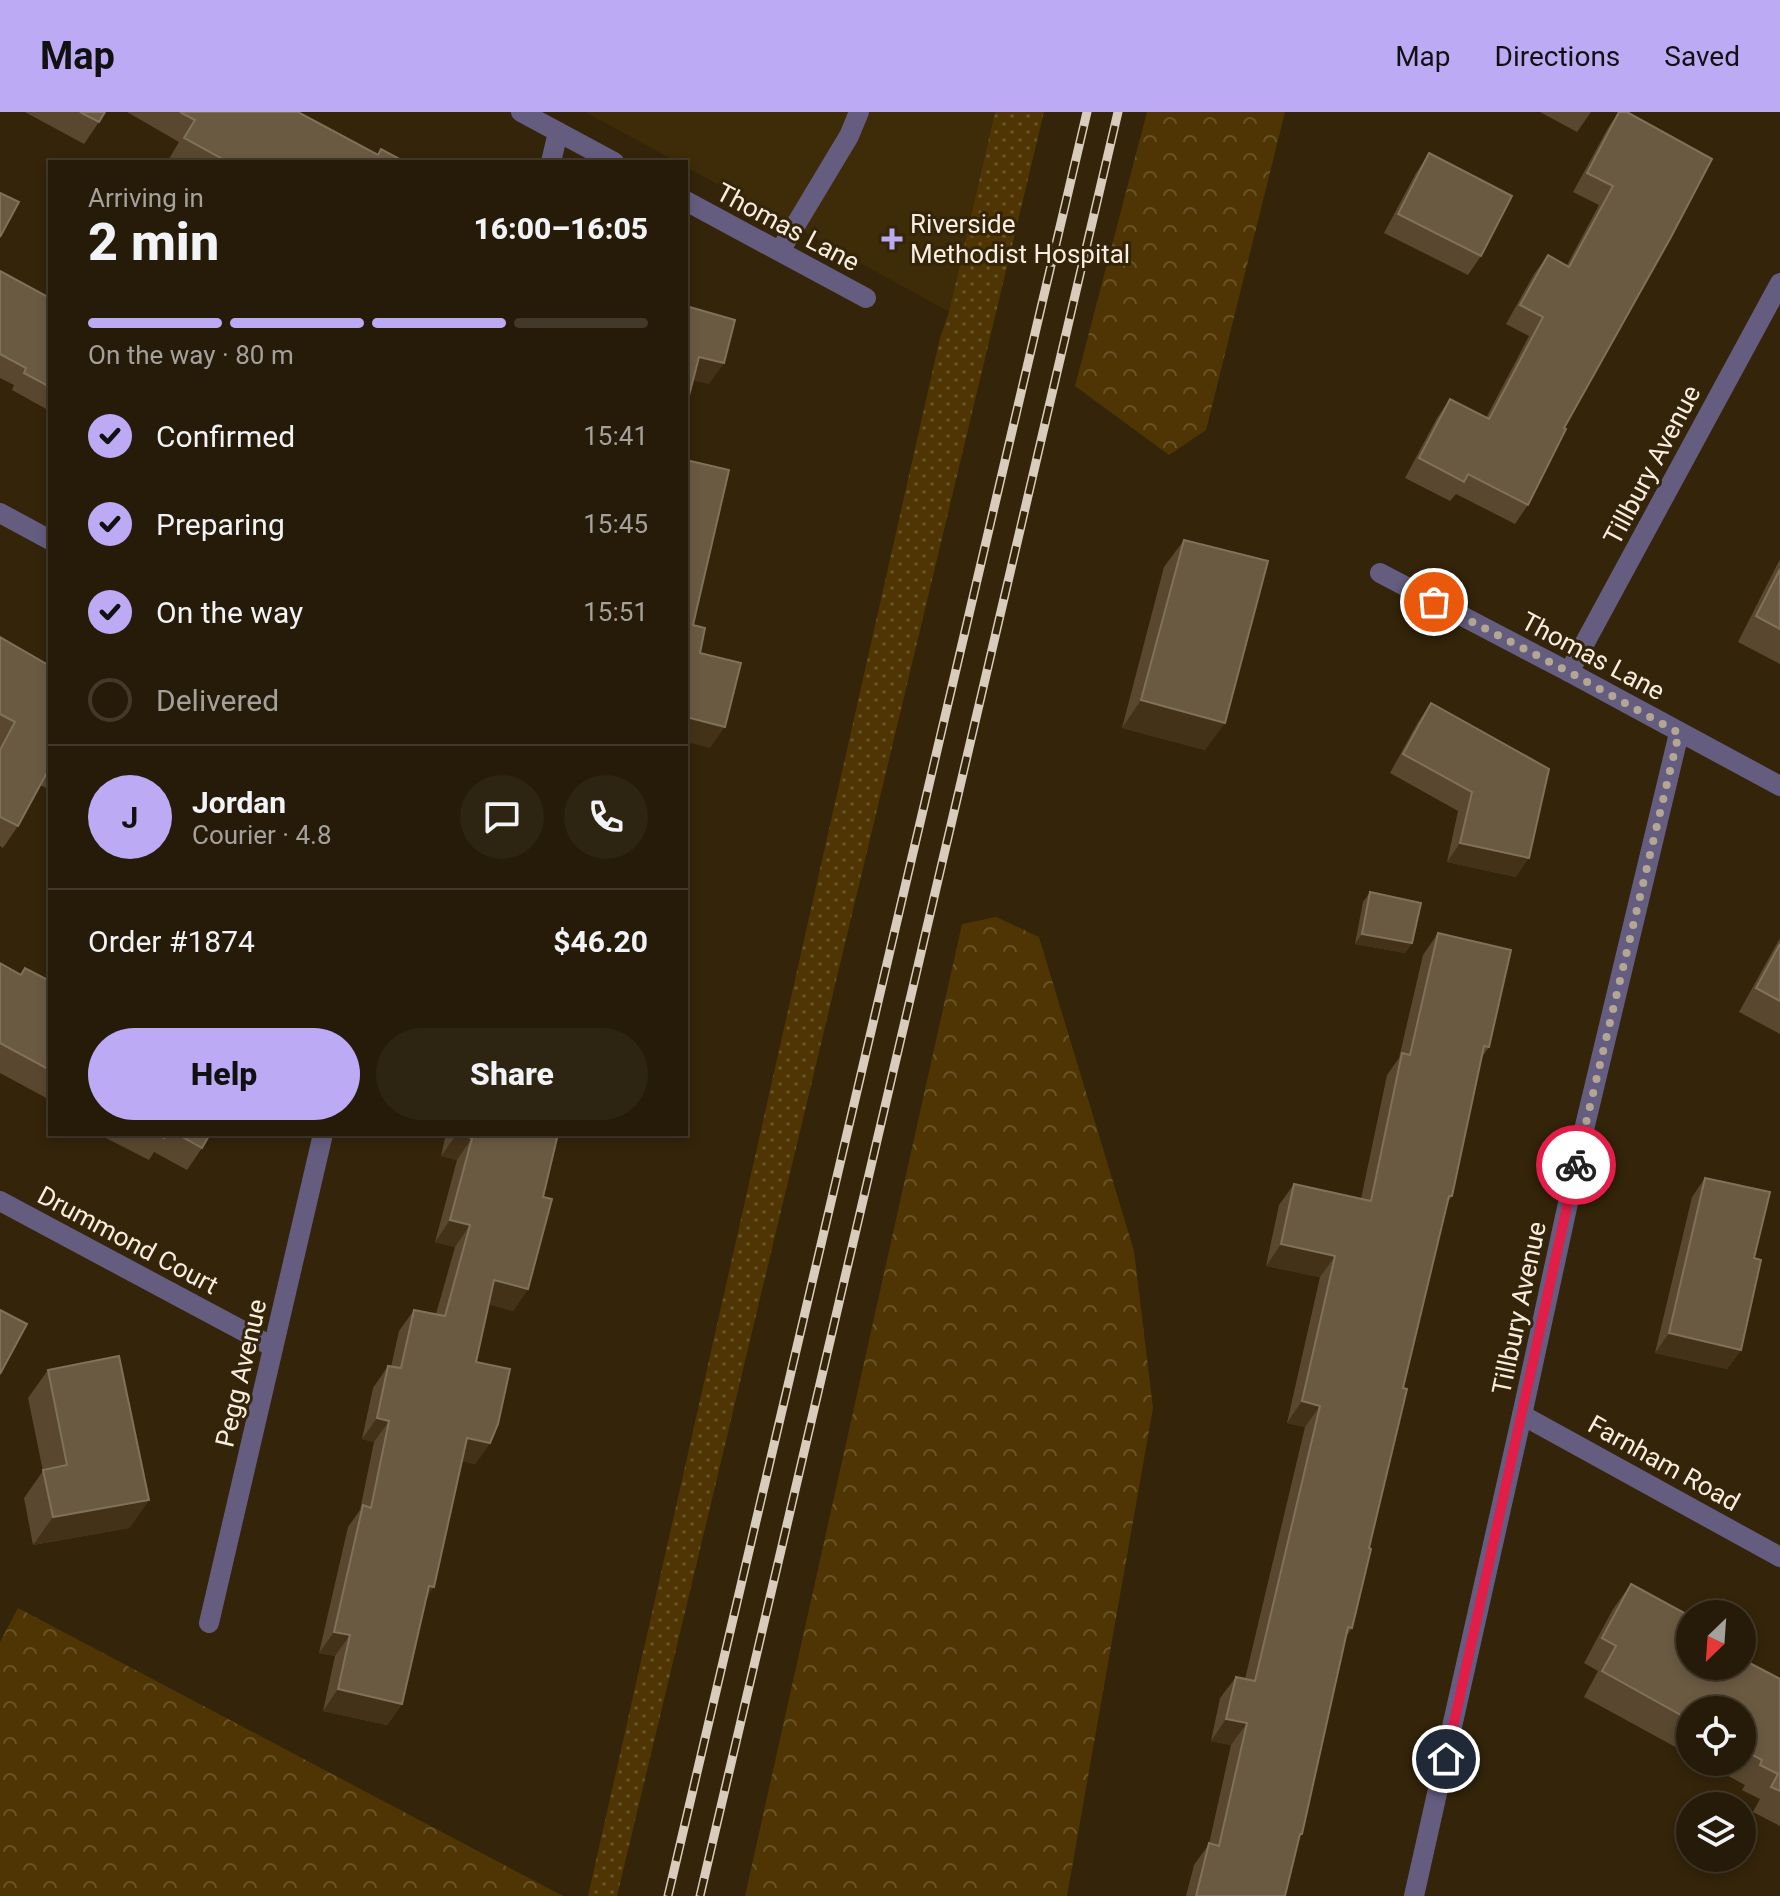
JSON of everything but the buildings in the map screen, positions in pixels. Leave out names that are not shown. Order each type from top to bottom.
[{"type":"street","points":[[521,112],[610,160]]},
{"type":"street","points":[[780,251],[849,136],[859,112]]},
{"type":"street","points":[[551,160],[558,132]]},
{"type":"street","name":"Thomas Lane","points":[[688,202],[866,298]]},
{"type":"street","name":"Tillbury Avenue","points":[[1569,672],[1780,283]]},
{"type":"street","points":[[0,513],[48,539]]},
{"type":"street","name":"Thomas Lane","points":[[1380,573],[1780,786]]},
{"type":"street","name":"Tillbury Avenue","points":[[1414,1896],[1583,1134],[1679,733]]},
{"type":"street","name":"Pegg Avenue","points":[[209,1623],[323,1136]]},
{"type":"street","name":"Drummond Court","points":[[0,1201],[273,1347]]},
{"type":"street","name":"Farnham Road","points":[[1522,1415],[1780,1557]]},
{"type":"shaded area","name":"Riverside Methodist Hospital","points":[[585,112],[995,112],[949,312],[688,168],[688,160],[673,160]]},
{"type":"green space","points":[[995,112],[1044,112],[617,1896],[588,1896],[940,338],[949,312]]},
{"type":"green space","points":[[1147,112],[1285,112],[1206,430],[1169,455],[1075,386]]},
{"type":"green space","points":[[996,917],[1039,937],[1134,1251],[1153,1408],[1067,1896],[745,1896],[962,924]]},
{"type":"green space","points":[[18,1608],[563,1896],[0,1896],[0,1642]]},
{"type":"railway","points":[[668,1896],[1087,112]]},
{"type":"railway","points":[[700,1896],[1118,112]]},
{"type":"way so far","points":[[1434,602],[1679,733],[1576,1165]]},
{"type":"place","name":"Riverside Methodist Hospital","points":[[892,239]]},
{"type":"route","points":[[1446,1759],[1576,1165]]}]
